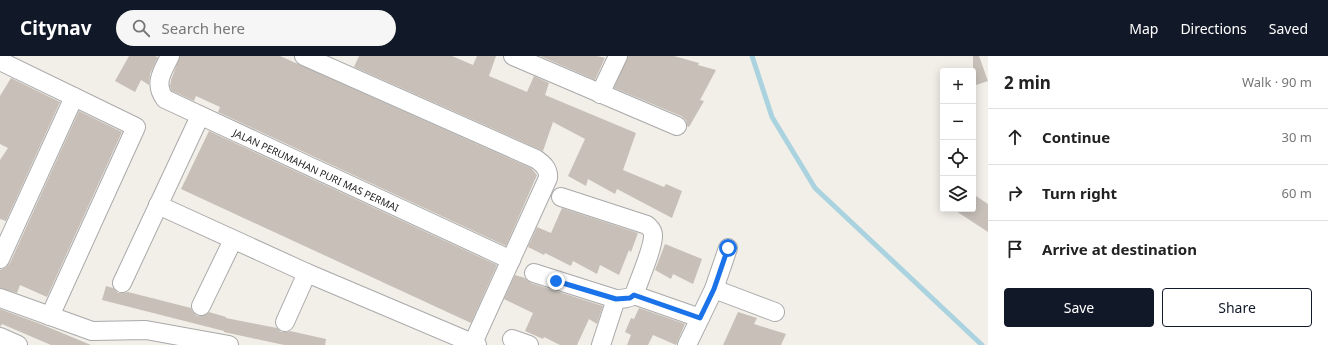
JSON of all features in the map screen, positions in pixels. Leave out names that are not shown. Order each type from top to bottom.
[{"type":"street","name":"JALAN PERUMAHAN PURI MAS PERMAI","points":[[170,56],[160,76],[158,86],[160,93],[165,99],[511,260]]},
{"type":"street","points":[[158,205],[307,273],[475,344],[548,178],[548,172],[536,159],[304,56]]},
{"type":"street","points":[[513,56],[677,126]]},
{"type":"street","points":[[600,94],[618,56]]},
{"type":"street","points":[[0,62],[136,127],[50,316]]},
{"type":"street","points":[[0,259],[74,97]]},
{"type":"street","points":[[122,284],[200,116]]},
{"type":"street","points":[[534,273],[616,299],[630,298],[634,295],[653,241],[652,230],[647,225],[561,196]]},
{"type":"street","points":[[201,306],[233,240]]},
{"type":"street","points":[[687,345],[714,289],[728,248]]},
{"type":"street","points":[[286,322],[307,273]]},
{"type":"street","points":[[714,289],[774,312]]},
{"type":"street","points":[[634,295],[700,318]]},
{"type":"street","points":[[0,298],[50,316],[88,338],[146,330],[229,345]]},
{"type":"street","points":[[601,345],[616,299]]},
{"type":"street","points":[[0,337],[18,345]]},
{"type":"street","points":[[512,339],[529,345]]},
{"type":"building","points":[[129,56],[158,57],[150,74],[149,85],[141,80],[135,92],[115,81]]},
{"type":"building","points":[[180,56],[280,56],[531,168],[537,175],[506,246],[218,112],[220,107],[196,96],[194,101],[172,91],[170,86],[171,80]]},
{"type":"building","points":[[359,56],[452,56],[473,65],[477,56],[496,56],[489,76],[527,92],[534,76],[549,83],[545,95],[636,133],[623,170],[664,187],[666,184],[682,191],[672,218],[617,189],[615,194],[588,179],[586,186],[568,176],[585,139],[553,122],[543,151],[354,67]]},
{"type":"building","points":[[540,56],[597,56],[605,58],[595,80]]},
{"type":"building","points":[[628,56],[674,56],[699,63],[698,65],[716,70],[700,100],[704,101],[689,127],[687,126],[686,120],[681,116],[614,88]]},
{"type":"building","points":[[973,56],[979,56],[988,81],[976,85],[976,68],[973,68]]},
{"type":"building","points":[[11,78],[60,102],[6,221],[0,219],[0,160],[8,148],[0,144],[0,96]]},
{"type":"building","points":[[79,111],[122,132],[47,297],[20,285],[17,293],[0,288],[0,270],[10,263]]},
{"type":"building","points":[[209,131],[497,265],[471,323],[181,189]]},
{"type":"building","points":[[976,196],[988,204],[988,232],[958,212],[976,212]]},
{"type":"building","points":[[562,208],[638,233],[631,252],[629,250],[619,275],[600,265],[597,274],[573,261],[571,266],[545,253],[544,255],[528,247],[537,227],[551,233]]},
{"type":"building","points":[[665,244],[702,259],[693,284],[673,274],[671,279],[655,270]]},
{"type":"building","points":[[515,275],[525,278],[531,283],[603,306],[597,324],[589,319],[577,345],[560,345],[544,337],[543,339],[525,331],[533,313],[504,299]]},
{"type":"building","points":[[106,286],[113,288],[118,293],[128,292],[191,308],[197,316],[202,316],[209,312],[226,318],[277,328],[281,332],[290,331],[326,339],[325,345],[284,345],[224,332],[102,300]]},
{"type":"building","points":[[639,308],[685,324],[676,345],[653,335],[648,345],[627,345],[631,335],[625,332],[631,318],[634,319]]},
{"type":"building","points":[[0,309],[91,345],[51,345],[2,324],[0,327]]},
{"type":"building","points":[[738,312],[757,318],[754,324],[786,334],[781,345],[723,345]]},
{"type":"waterway","points":[[752,56],[772,117],[815,188],[982,345]]},
{"type":"route","points":[[556,281],[616,299],[630,298],[634,295],[700,318],[714,289],[728,248]]}]
